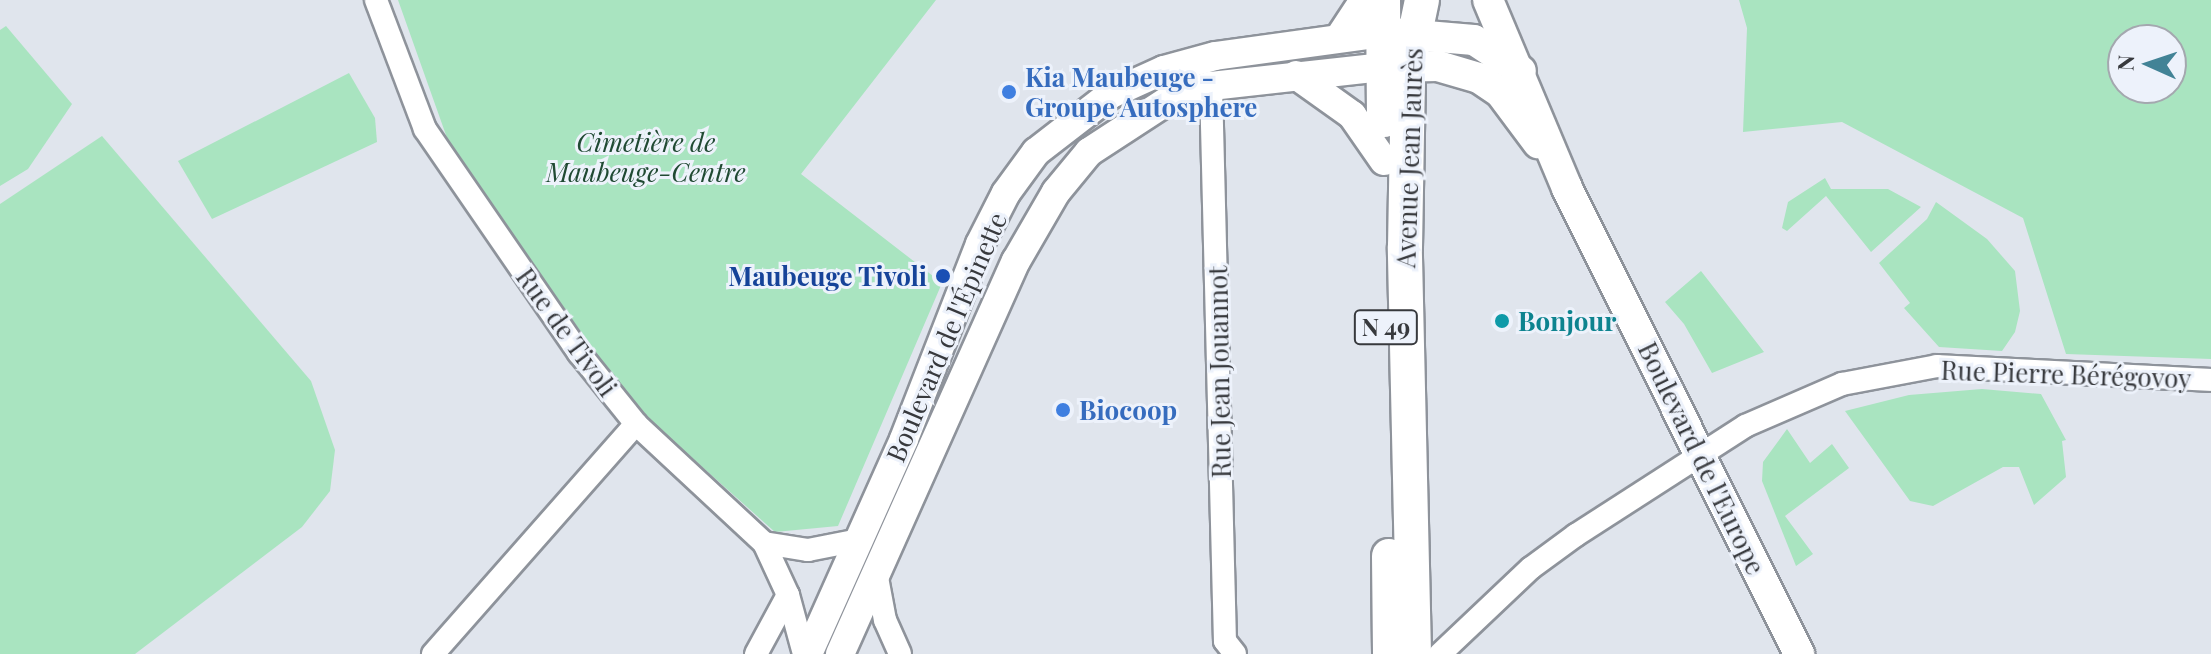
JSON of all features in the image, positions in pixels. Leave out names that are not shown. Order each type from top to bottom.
[{"type":"main road","name":"Boulevard de l'Europe","points":[[1488,0],[1523,72],[1567,188],[1799,654]]},
{"type":"main road","points":[[1400,16],[1474,40],[1523,72]]},
{"type":"main road","name":"Avenue Jean Jaurès","points":[[1390,654],[1384,161],[1400,16]]},
{"type":"main road","points":[[1396,67],[1459,70],[1500,92],[1567,188]]},
{"type":"main road","name":"Avenue Jean Jaurès","points":[[1396,67],[1405,247],[1414,654]]},
{"type":"street","name":"Rue de Tivoli","points":[[376,0],[425,129],[579,353],[636,424],[764,543]]},
{"type":"street","points":[[1339,38],[1364,0]]},
{"type":"street","name":"Boulevard de l'Épinette","points":[[806,654],[859,540],[980,244],[1006,193],[1036,152],[1111,94],[1164,70],[1215,56],[1339,38],[1400,16]]},
{"type":"street","name":"Boulevard de l'Épinette","points":[[840,654],[964,372],[1056,192],[1089,152],[1147,110],[1211,86],[1396,67]]},
{"type":"street","points":[[1296,75],[1352,115],[1384,161]]},
{"type":"street","name":"Rue Jean Jouannot","points":[[1211,86],[1225,641],[1235,654]]},
{"type":"street","name":"Rue Pierre Bérégovoy","points":[[1440,654],[1531,568],[1745,426],[1817,393],[1937,366],[2211,380]]},
{"type":"street","points":[[433,654],[636,424]]},
{"type":"street","points":[[764,543],[808,550],[859,540]]},
{"type":"street","points":[[764,543],[788,595],[806,654]]},
{"type":"street","points":[[876,572],[885,620],[900,654]]},
{"type":"street","points":[[756,654],[788,595]]},
{"type":"green space","name":"Cimetière de Maubeuge-Centre","points":[[398,0],[936,0],[801,174],[942,283],[838,526],[775,532],[634,406],[452,152]]},
{"type":"green space","points":[[1739,0],[2211,0],[2211,359],[2066,354],[2023,218],[1842,122],[1743,132],[1747,28]]},
{"type":"green space","points":[[6,26],[72,104],[28,169],[0,186],[0,30]]},
{"type":"green space","points":[[349,73],[375,118],[377,142],[212,219],[178,161]]},
{"type":"green space","points":[[102,136],[311,381],[335,450],[330,491],[302,527],[135,654],[0,654],[0,204]]},
{"type":"green space","points":[[1825,178],[1831,189],[1888,189],[1921,207],[1871,252],[1826,196],[1787,231],[1782,228],[1788,202]]},
{"type":"green space","points":[[1936,202],[1987,239],[2015,271],[2020,311],[2015,332],[2002,351],[1939,347],[1904,308],[1910,303],[1879,263],[1927,219]]},
{"type":"green space","points":[[1701,271],[1764,352],[1712,373],[1684,324],[1665,302]]},
{"type":"green space","points":[[1982,389],[2041,394],[2066,440],[2062,441],[2066,477],[2034,505],[2019,467],[2003,467],[1933,506],[1910,501],[1845,411],[1909,395]]},
{"type":"green space","points":[[1787,429],[1810,463],[1832,444],[1849,468],[1785,516],[1813,554],[1796,566],[1762,481],[1763,462]]},
{"type":"place","name":"Kia Maubeuge - Groupe Autosphere","points":[[1009,92]]},
{"type":"place","name":"Maubeuge Tivoli","points":[[943,276]]},
{"type":"place","name":"Bonjour","points":[[1502,321]]},
{"type":"place","name":"Biocoop","points":[[1063,410]]}]
